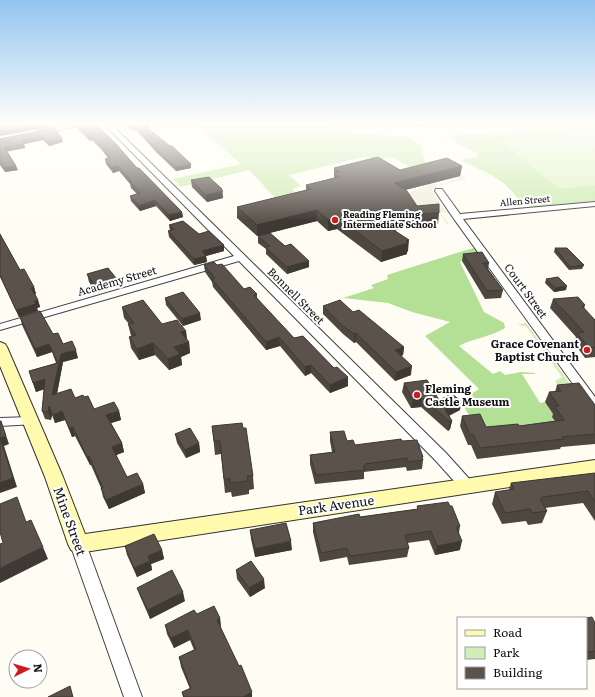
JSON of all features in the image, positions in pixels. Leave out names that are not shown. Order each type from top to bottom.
[{"type":"street","name":"Bonnell Street","points":[[139,156],[468,487]]},
{"type":"street","name":"Court Street","points":[[439,191],[595,406]]},
{"type":"street","name":"Allen Street","points":[[457,217],[595,204]]},
{"type":"street","name":"Academy Street","points":[[0,327],[241,257]]},
{"type":"street","name":"Mine Street","points":[[1,353],[54,477],[133,697]]},
{"type":"street","points":[[0,422],[31,421]]},
{"type":"street","name":"Park Avenue","points":[[78,544],[595,467]]},
{"type":"green space","points":[[231,156],[423,156],[426,167],[411,168],[393,157],[375,160],[367,156],[289,175],[301,186],[292,189],[295,192],[279,202],[249,170],[181,187],[173,179],[241,164]]},
{"type":"green space","points":[[477,156],[595,156],[595,201],[534,207],[520,200],[497,179],[460,160]]},
{"type":"green space","points":[[519,156],[595,156],[595,185],[559,189]]},
{"type":"green space","points":[[478,247],[488,259],[465,259],[460,262],[484,312],[504,323],[505,328],[459,346],[493,374],[500,371],[505,375],[521,372],[535,373],[522,374],[540,403],[545,402],[555,417],[559,428],[499,433],[473,421],[460,401],[479,389],[425,336],[450,322],[412,312],[388,303],[343,298],[374,288],[371,285],[388,279],[387,275]]},
{"type":"green space","points":[[526,323],[570,384],[557,384],[555,381],[562,377],[549,359],[539,359],[537,357],[546,355],[526,326],[517,325]]},
{"type":"shaded area","points":[[383,164],[405,176],[445,167],[465,177],[466,179],[438,186],[432,191],[444,210],[451,212],[470,239],[467,239],[449,213],[440,212],[449,224],[445,224],[446,223],[439,212],[430,213],[431,215],[428,215],[391,197],[427,187],[425,185],[433,183],[436,185],[458,179],[457,177],[460,176],[327,181],[328,178]]},
{"type":"building","points":[[0,156],[9,156],[16,166],[4,168],[0,162]]},
{"type":"building","points":[[108,156],[126,156],[182,212],[169,215],[155,200],[139,206],[130,196],[140,193],[118,166],[112,167],[105,159],[110,158]]},
{"type":"building","points":[[163,156],[182,156],[191,164],[175,167]]},
{"type":"building","name":"Reading Fleming Intermediate School","points":[[378,157],[400,170],[447,158],[462,166],[394,183],[407,191],[417,206],[439,204],[439,213],[413,215],[383,223],[409,240],[406,241],[408,243],[382,251],[338,218],[328,220],[317,210],[257,225],[237,207],[311,189],[306,185],[339,177],[334,173],[340,172],[334,168]]},
{"type":"building","points":[[209,177],[223,191],[206,195],[191,180]]},
{"type":"building","points":[[183,221],[199,234],[209,231],[224,245],[202,251],[206,256],[194,259],[168,231],[174,229],[169,225]]},
{"type":"building","points":[[270,233],[285,246],[291,244],[309,261],[287,267],[265,247],[270,246],[258,236]]},
{"type":"building","points":[[0,234],[20,270],[24,269],[34,287],[31,288],[38,300],[34,301],[36,304],[16,310],[0,275]]},
{"type":"building","points":[[555,248],[567,248],[584,265],[570,267]]},
{"type":"building","points":[[482,252],[489,263],[483,263],[503,290],[487,291],[463,254]]},
{"type":"building","points":[[214,262],[217,265],[222,264],[244,289],[250,287],[257,294],[254,295],[294,338],[303,336],[334,368],[337,367],[348,377],[330,385],[311,365],[305,367],[279,337],[266,342],[212,279],[215,278],[204,265]]},
{"type":"building","points":[[108,268],[116,278],[94,285],[87,274]]},
{"type":"building","points":[[558,277],[567,286],[555,288],[546,279]]},
{"type":"building","points":[[183,292],[200,313],[182,319],[165,298]]},
{"type":"building","points":[[578,297],[585,305],[582,306],[595,320],[595,347],[589,348],[577,333],[584,332],[553,299]]},
{"type":"building","points":[[143,300],[162,324],[177,320],[186,331],[181,332],[189,342],[174,347],[180,354],[168,359],[153,343],[137,349],[129,337],[136,335],[128,324],[134,323],[122,307]]},
{"type":"building","points":[[340,300],[353,312],[359,310],[404,347],[395,350],[412,366],[396,372],[356,333],[354,334],[343,326],[323,306]]},
{"type":"building","points":[[40,311],[53,334],[58,333],[63,344],[72,341],[76,350],[61,354],[52,395],[71,389],[75,398],[83,395],[84,397],[88,396],[94,409],[114,402],[119,411],[106,415],[122,443],[112,447],[127,477],[137,473],[143,484],[106,500],[101,488],[103,488],[89,456],[87,457],[73,427],[69,428],[62,411],[53,415],[49,406],[48,412],[42,411],[45,379],[33,383],[29,371],[58,363],[49,344],[35,349],[20,317]]},
{"type":"building","points":[[427,380],[439,400],[452,394],[461,401],[445,409],[452,421],[450,422],[422,398],[413,400],[404,383]]},
{"type":"building","points":[[579,383],[595,405],[595,434],[562,437],[564,439],[480,448],[473,434],[470,435],[462,416],[480,414],[486,427],[518,424],[519,426],[564,420],[555,407],[559,406],[549,392],[561,391],[557,385]]},
{"type":"building","points":[[0,421],[6,436],[0,438]]},
{"type":"building","points":[[242,423],[243,428],[246,428],[253,476],[247,476],[248,481],[230,483],[230,479],[224,479],[220,441],[214,441],[212,426]]},
{"type":"building","points":[[190,428],[199,443],[185,450],[175,434]]},
{"type":"building","points":[[344,431],[347,441],[353,440],[355,445],[401,439],[402,441],[417,440],[423,460],[408,462],[407,458],[365,464],[365,466],[363,466],[365,470],[316,475],[310,455],[335,452],[330,432]]},
{"type":"building","points":[[0,438],[13,478],[0,483]]},
{"type":"building","points":[[595,473],[595,502],[588,491],[543,497],[540,499],[547,511],[532,513],[530,509],[505,513],[495,492],[514,489],[511,483]]},
{"type":"building","points":[[17,497],[26,522],[31,520],[43,547],[0,568],[0,544],[3,543],[0,532],[0,504]]},
{"type":"building","points":[[448,502],[450,506],[452,506],[460,526],[456,527],[462,541],[437,546],[431,531],[405,535],[409,548],[350,556],[347,548],[321,553],[313,523],[359,514],[360,517],[418,509],[417,506]]},
{"type":"building","points":[[286,523],[291,541],[255,549],[250,530]]},
{"type":"building","points":[[154,534],[162,550],[148,556],[150,561],[134,568],[125,546]]},
{"type":"building","points":[[251,561],[264,579],[249,588],[236,570]]},
{"type":"building","points":[[172,570],[183,592],[148,610],[137,588]]},
{"type":"building","points":[[214,606],[220,618],[217,620],[239,666],[241,665],[252,692],[243,697],[184,697],[182,692],[191,688],[179,657],[196,649],[188,630],[171,638],[165,625],[194,610],[197,614]]},
{"type":"building","points":[[592,617],[595,623],[595,651],[587,652],[587,618]]},
{"type":"building","points":[[70,686],[73,697],[48,697]]},
{"type":"place","name":"Reading Fleming Intermediate School","points":[[335,220]]},
{"type":"place","name":"Grace Covenant Baptist Church","points":[[587,350]]},
{"type":"place","name":"Fleming Castle Museum","points":[[417,395]]}]
